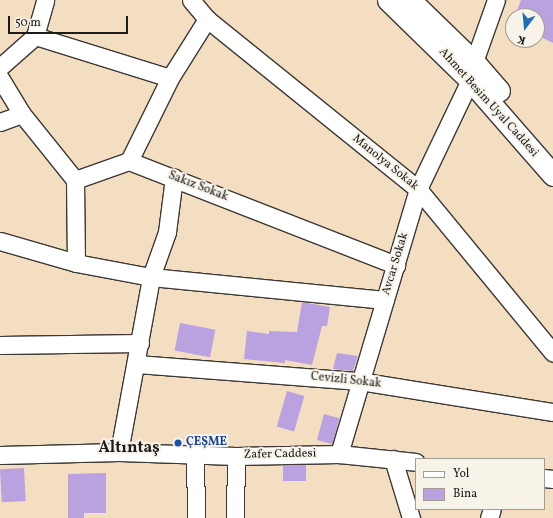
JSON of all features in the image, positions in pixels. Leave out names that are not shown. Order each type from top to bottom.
[{"type":"main road","name":"Ahmet Besim Uyal Caddesi","points":[[388,0],[472,71],[553,175]]},
{"type":"main road","name":"Ahmet Besim Uyal Caddesi","points":[[410,0],[472,71],[553,156]]},
{"type":"street","points":[[0,67],[35,36],[45,0]]},
{"type":"street","name":"Manolya Sokak","points":[[191,0],[207,19],[418,189],[553,353]]},
{"type":"street","name":"Avcar Sokak","points":[[339,454],[359,381],[418,189],[472,71],[496,0]]},
{"type":"street","points":[[75,180],[129,161],[170,78],[207,19]]},
{"type":"street","points":[[35,36],[170,78]]},
{"type":"street","points":[[0,78],[22,114],[75,180],[76,263]]},
{"type":"street","points":[[0,122],[22,114]]},
{"type":"street","name":"Sakız Sokak","points":[[129,161],[174,177],[396,264]]},
{"type":"street","points":[[119,452],[137,364],[151,277],[167,232],[174,177]]},
{"type":"street","points":[[0,242],[76,263],[151,277],[385,300]]},
{"type":"street","points":[[0,345],[140,343]]},
{"type":"street","name":"Cevizli Sokak","points":[[137,364],[359,381],[553,412]]},
{"type":"street","name":"Zafer Caddesi","points":[[0,455],[119,452],[236,456],[339,454],[415,462]]},
{"type":"street","points":[[195,454],[196,518]]},
{"type":"street","points":[[235,518],[236,456]]},
{"type":"street","points":[[393,459],[411,518]]},
{"type":"building","points":[[521,0],[553,0],[553,43],[545,39],[545,8],[518,8]]},
{"type":"building","points":[[302,302],[330,307],[327,326],[322,326],[312,365],[285,360],[285,363],[244,359],[247,331],[269,334],[269,331],[297,332]]},
{"type":"building","points":[[180,323],[215,330],[210,357],[175,350]]},
{"type":"building","points":[[337,353],[358,356],[353,371],[333,369]]},
{"type":"building","points":[[287,391],[304,396],[294,432],[277,427]]},
{"type":"building","points":[[324,414],[339,418],[332,444],[317,440]]},
{"type":"building","points":[[283,465],[306,465],[306,481],[283,481]]},
{"type":"building","points":[[24,468],[26,501],[2,502],[0,469]]},
{"type":"building","points":[[106,473],[106,513],[84,513],[84,518],[68,518],[68,474]]},
{"type":"place","name":"ÇEŞME","points":[[178,443]]},
{"type":"district","name":"Altıntaş","points":[[129,448]]}]
